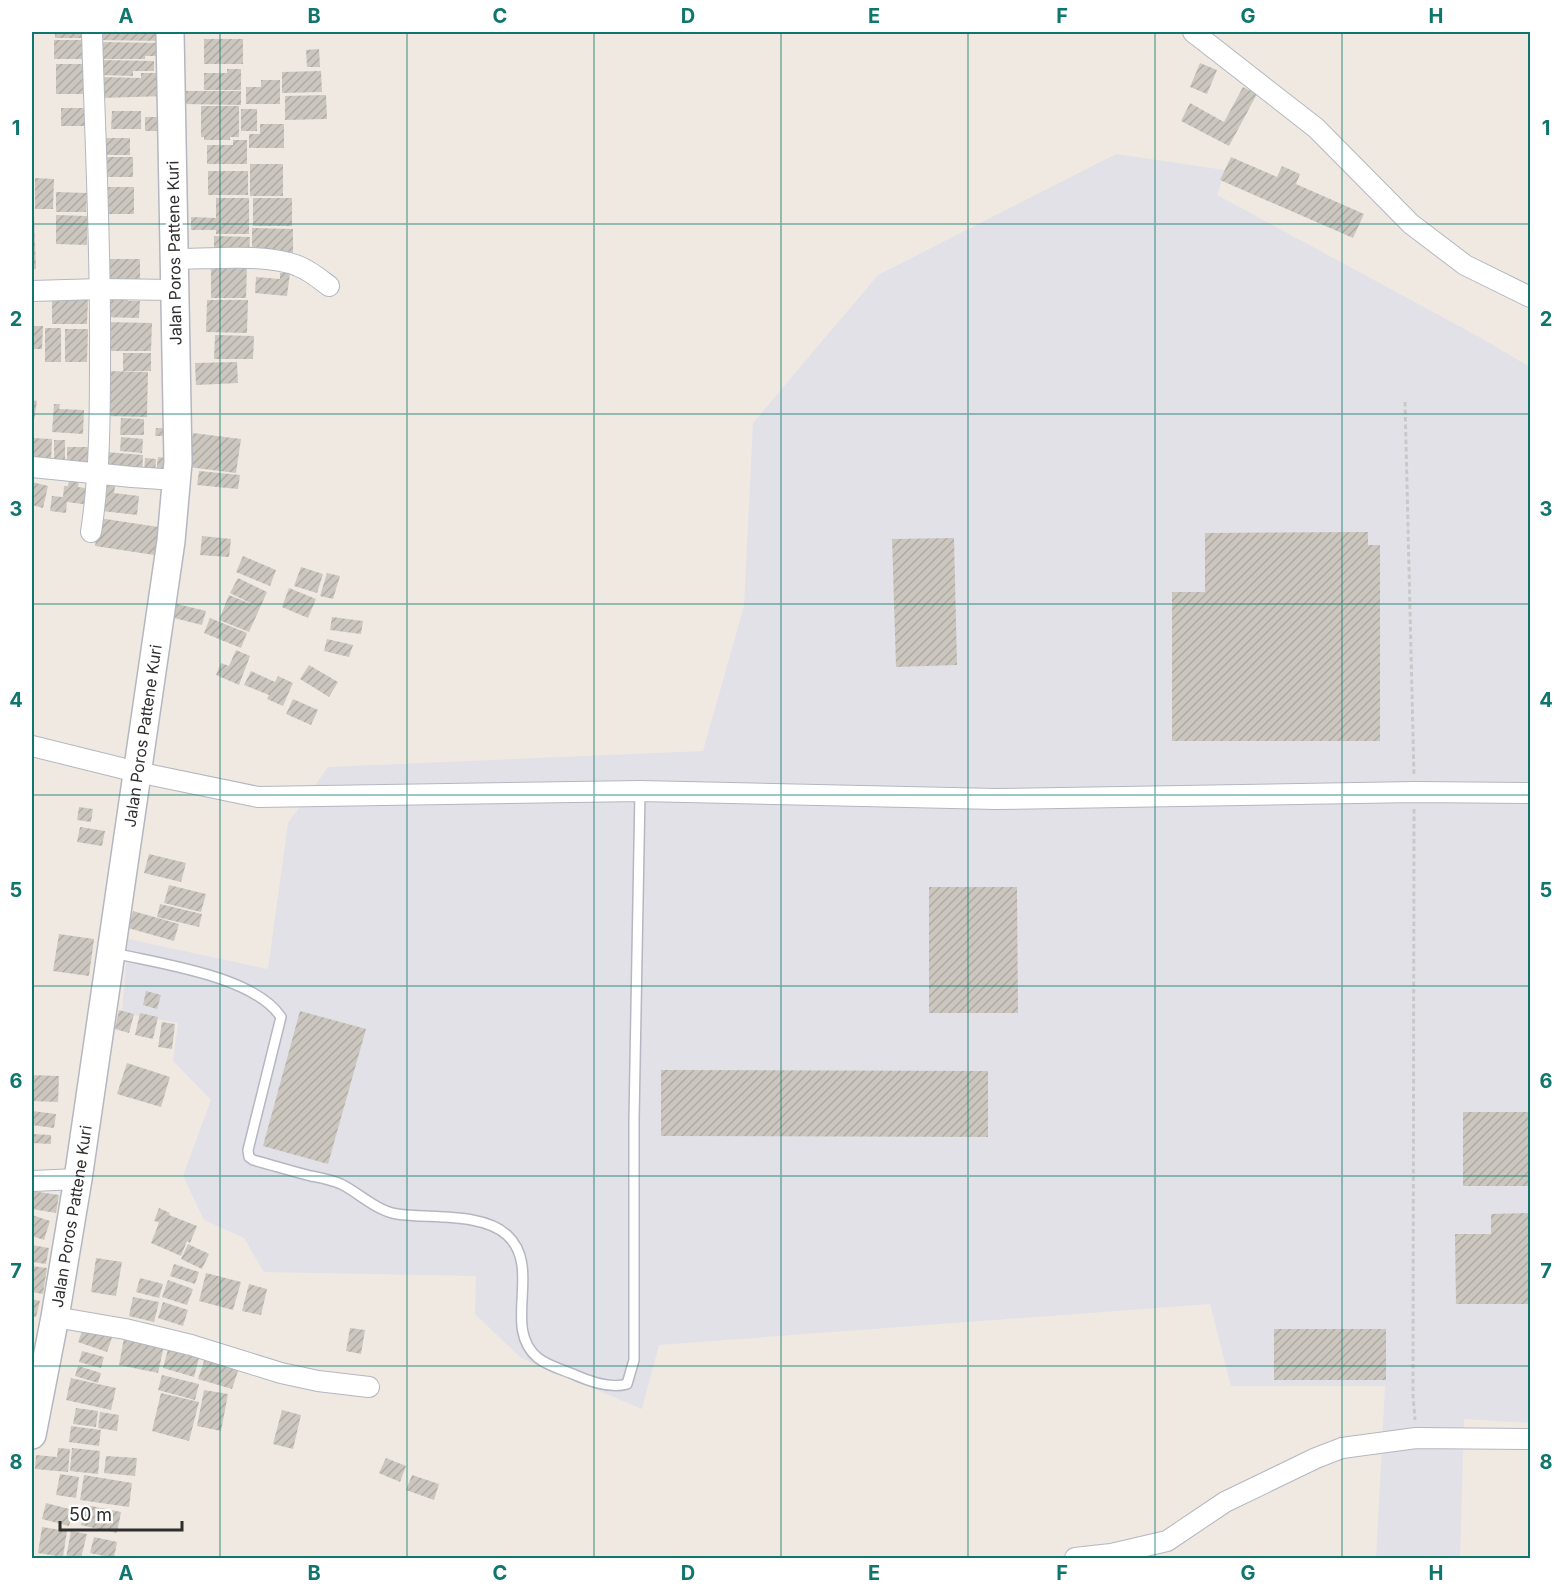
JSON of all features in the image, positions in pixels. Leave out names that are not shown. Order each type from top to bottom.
[{"type":"street","points":[[91,532],[100,424],[101,289],[92,32]]},
{"type":"street","name":"Jalan Poros Pattene Kuri","points":[[32,1423],[55,1317],[78,1179],[171,541],[176,480],[170,32]]},
{"type":"street","points":[[1193,32],[1316,128],[1411,224],[1465,265],[1530,297]]},
{"type":"street","points":[[174,259],[261,259],[285,262],[299,266],[329,286]]},
{"type":"street","points":[[32,291],[175,290]]},
{"type":"street","points":[[32,467],[176,480]]},
{"type":"street","points":[[32,746],[137,772],[258,797],[640,790],[996,799],[1414,792],[1530,793]]},
{"type":"street","points":[[32,1181],[78,1179]]},
{"type":"street","points":[[55,1317],[158,1337],[281,1373],[318,1381],[369,1387]]},
{"type":"street","points":[[1076,1558],[1111,1554],[1167,1540],[1225,1502],[1316,1458],[1342,1448],[1416,1438],[1530,1439]]},
{"type":"lane","points":[[112,953],[219,978],[242,987],[274,1008],[281,1017],[248,1150],[249,1157],[339,1183],[394,1214],[472,1221],[495,1226],[509,1236],[519,1252],[524,1288],[523,1333],[529,1349],[539,1359],[576,1375],[617,1387],[627,1384],[634,1360],[634,1119],[640,790]]},
{"type":"path","points":[[1405,402],[1414,792],[1413,1395],[1416,1438]]},
{"type":"shaded area","points":[[1116,154],[1225,170],[1217,195],[1481,338],[1530,367],[1530,1423],[1464,1419],[1460,1558],[1376,1558],[1385,1386],[1231,1386],[1210,1304],[659,1345],[642,1409],[521,1358],[475,1314],[476,1276],[264,1272],[244,1238],[204,1220],[183,1176],[211,1100],[173,1061],[178,1023],[122,1013],[128,939],[268,969],[288,823],[328,767],[703,751],[744,606],[753,423],[878,275]]},
{"type":"building","points":[[55,32],[87,32],[87,38],[55,38]]},
{"type":"building","points":[[97,32],[166,32],[166,41],[97,40]]},
{"type":"building","points":[[210,32],[245,32],[245,34],[210,34]]},
{"type":"building","points":[[204,39],[243,39],[243,64],[204,64]]},
{"type":"building","points":[[54,40],[87,40],[87,59],[54,59]]},
{"type":"building","points":[[98,42],[160,43],[160,56],[145,56],[145,59],[97,59]]},
{"type":"building","points":[[319,49],[320,67],[307,67],[306,50]]},
{"type":"building","points":[[100,60],[154,61],[154,71],[133,71],[133,76],[100,75]]},
{"type":"building","points":[[1200,63],[1217,70],[1207,94],[1190,87]]},
{"type":"building","points":[[56,64],[87,64],[87,94],[56,94]]},
{"type":"building","points":[[227,69],[241,69],[241,90],[204,90],[204,73],[227,73]]},
{"type":"building","points":[[321,71],[322,92],[282,93],[282,72]]},
{"type":"building","points":[[141,73],[167,73],[167,96],[100,98],[101,77],[141,78]]},
{"type":"building","points":[[261,80],[280,80],[280,104],[246,104],[246,87],[261,87]]},
{"type":"building","points":[[1243,87],[1257,94],[1229,146],[1181,121],[1190,103],[1224,122]]},
{"type":"building","points":[[183,91],[241,91],[241,105],[183,104]]},
{"type":"building","points":[[326,95],[327,119],[285,120],[285,96]]},
{"type":"building","points":[[201,106],[239,106],[239,137],[230,137],[230,140],[204,140],[204,137],[201,137]]},
{"type":"building","points":[[61,108],[86,108],[86,126],[61,126]]},
{"type":"building","points":[[241,109],[257,109],[257,131],[241,131]]},
{"type":"building","points":[[112,111],[141,111],[141,129],[111,129]]},
{"type":"building","points":[[145,117],[162,117],[162,131],[145,131]]},
{"type":"building","points":[[260,124],[284,124],[284,148],[249,148],[249,134],[260,134]]},
{"type":"building","points":[[101,138],[130,138],[130,155],[101,155]]},
{"type":"building","points":[[233,140],[247,140],[247,164],[207,164],[207,145],[233,145]]},
{"type":"building","points":[[101,157],[133,157],[133,177],[101,177]]},
{"type":"building","points":[[1231,157],[1277,177],[1282,166],[1300,174],[1296,184],[1364,214],[1353,238],[1220,180]]},
{"type":"building","points":[[250,164],[283,164],[283,196],[250,196]]},
{"type":"building","points":[[208,171],[248,171],[248,195],[208,195]]},
{"type":"building","points":[[35,178],[54,179],[53,209],[35,209]]},
{"type":"building","points":[[107,187],[134,187],[134,214],[103,214],[107,203]]},
{"type":"building","points":[[56,192],[87,193],[86,212],[56,212]]},
{"type":"building","points":[[216,198],[249,198],[249,234],[216,234],[216,230],[191,230],[191,217],[216,218]]},
{"type":"building","points":[[253,198],[292,198],[292,226],[253,226]]},
{"type":"building","points":[[32,214],[34,214],[36,269],[32,269]]},
{"type":"building","points":[[56,215],[87,216],[87,245],[56,244]]},
{"type":"building","points":[[252,228],[293,229],[293,254],[252,253]]},
{"type":"building","points":[[214,236],[250,237],[249,253],[214,252]]},
{"type":"building","points":[[105,259],[140,259],[140,283],[105,283]]},
{"type":"building","points":[[211,265],[247,266],[246,298],[211,298]]},
{"type":"building","points":[[280,273],[290,273],[287,296],[255,293],[256,277],[280,279]]},
{"type":"building","points":[[103,291],[128,292],[128,301],[140,301],[139,318],[103,317]]},
{"type":"building","points":[[52,299],[88,300],[87,324],[52,324]]},
{"type":"building","points":[[207,300],[248,300],[247,333],[206,332]]},
{"type":"building","points":[[105,322],[152,323],[151,351],[105,351]]},
{"type":"building","points":[[32,326],[43,326],[42,349],[32,349]]},
{"type":"building","points":[[45,328],[61,328],[61,362],[45,362]]},
{"type":"building","points":[[65,329],[88,329],[87,362],[65,362]]},
{"type":"building","points":[[215,335],[254,336],[253,359],[214,359]]},
{"type":"building","points":[[123,353],[151,353],[151,371],[123,371]]},
{"type":"building","points":[[237,362],[238,383],[196,385],[195,363]]},
{"type":"building","points":[[106,371],[148,372],[147,417],[106,416]]},
{"type":"building","points":[[32,400],[37,401],[33,427],[32,427]]},
{"type":"building","points":[[54,404],[60,404],[59,409],[84,410],[83,434],[52,432]]},
{"type":"building","points":[[121,418],[144,419],[144,435],[120,435]]},
{"type":"building","points":[[156,428],[167,428],[167,436],[155,436]]},
{"type":"building","points":[[193,433],[241,439],[236,473],[188,467]]},
{"type":"building","points":[[121,437],[143,439],[142,453],[120,451]]},
{"type":"building","points":[[32,438],[52,439],[51,463],[32,462]]},
{"type":"building","points":[[54,440],[65,440],[65,463],[54,463]]},
{"type":"building","points":[[67,447],[91,447],[91,462],[67,462]]},
{"type":"building","points":[[106,452],[143,455],[142,475],[104,473]]},
{"type":"building","points":[[158,457],[167,458],[166,473],[156,473]]},
{"type":"building","points":[[145,458],[156,459],[155,473],[144,472]]},
{"type":"building","points":[[199,471],[240,475],[238,489],[197,485]]},
{"type":"building","points":[[69,479],[79,480],[78,487],[92,489],[90,505],[67,502],[66,513],[50,511],[52,496],[63,497],[64,486],[68,486]]},
{"type":"building","points":[[32,482],[48,486],[43,508],[32,505]]},
{"type":"building","points":[[104,485],[115,486],[114,493],[139,496],[137,515],[102,511]]},
{"type":"building","points":[[99,518],[165,528],[161,556],[95,546]]},
{"type":"building","points":[[1368,532],[1368,545],[1380,545],[1380,741],[1172,741],[1172,592],[1205,592],[1205,533]]},
{"type":"building","points":[[202,536],[231,539],[229,557],[200,555]]},
{"type":"building","points":[[954,538],[957,665],[896,667],[892,539]]},
{"type":"building","points":[[243,556],[276,570],[270,586],[236,572]]},
{"type":"building","points":[[301,567],[323,574],[317,593],[294,586]]},
{"type":"building","points":[[327,573],[340,576],[333,599],[320,596]]},
{"type":"building","points":[[238,578],[267,592],[249,632],[219,620],[229,595],[256,606],[230,593]]},
{"type":"building","points":[[289,588],[316,599],[308,618],[282,607]]},
{"type":"building","points":[[177,604],[206,611],[202,625],[174,618]]},
{"type":"building","points":[[332,617],[363,621],[361,634],[330,630]]},
{"type":"building","points":[[210,618],[247,633],[241,648],[204,633]]},
{"type":"building","points":[[327,639],[353,645],[349,657],[324,651]]},
{"type":"building","points":[[236,650],[250,656],[239,685],[216,675],[221,663],[229,666]]},
{"type":"building","points":[[309,665],[338,682],[329,697],[300,679]]},
{"type":"building","points":[[251,671],[275,682],[278,676],[293,683],[283,706],[267,699],[269,695],[244,685]]},
{"type":"building","points":[[293,699],[318,710],[311,725],[286,714]]},
{"type":"building","points":[[79,807],[93,809],[91,822],[77,820]]},
{"type":"building","points":[[80,827],[105,831],[102,846],[77,842]]},
{"type":"building","points":[[149,854],[186,863],[181,882],[144,873]]},
{"type":"building","points":[[169,885],[206,894],[201,912],[164,903]]},
{"type":"building","points":[[929,887],[1017,887],[1018,1013],[929,1013]]},
{"type":"building","points":[[160,904],[202,914],[199,927],[157,917]]},
{"type":"building","points":[[133,911],[179,924],[174,941],[128,928]]},
{"type":"building","points":[[59,934],[94,939],[89,976],[53,971]]},
{"type":"building","points":[[146,991],[161,995],[157,1009],[143,1005]]},
{"type":"building","points":[[119,1010],[134,1014],[129,1033],[115,1029]]},
{"type":"building","points":[[300,1011],[366,1029],[328,1164],[263,1146]]},
{"type":"building","points":[[140,1013],[158,1017],[153,1039],[135,1035]]},
{"type":"building","points":[[162,1022],[175,1024],[172,1049],[158,1047]]},
{"type":"building","points":[[127,1063],[170,1077],[161,1107],[117,1094]]},
{"type":"building","points":[[661,1070],[988,1071],[988,1137],[661,1136]]},
{"type":"building","points":[[32,1075],[59,1076],[58,1102],[32,1101]]},
{"type":"building","points":[[32,1111],[56,1114],[54,1128],[32,1125]]},
{"type":"building","points":[[1463,1112],[1530,1112],[1530,1186],[1463,1186]]},
{"type":"building","points":[[32,1134],[51,1135],[51,1144],[32,1143]]},
{"type":"building","points":[[32,1191],[59,1195],[56,1213],[32,1209]]},
{"type":"building","points":[[159,1208],[170,1213],[169,1215],[197,1226],[190,1243],[187,1241],[181,1256],[151,1243],[159,1222],[154,1221]]},
{"type":"building","points":[[1530,1213],[1530,1304],[1456,1304],[1455,1234],[1491,1234],[1491,1214]]},
{"type":"building","points":[[32,1215],[50,1221],[44,1240],[32,1236]]},
{"type":"building","points":[[188,1244],[209,1254],[202,1269],[181,1259]]},
{"type":"building","points":[[32,1245],[49,1248],[46,1264],[32,1262]]},
{"type":"building","points":[[96,1258],[122,1262],[116,1296],[91,1292]]},
{"type":"building","points":[[174,1264],[199,1272],[195,1284],[170,1276]]},
{"type":"building","points":[[32,1266],[47,1268],[43,1294],[32,1292]]},
{"type":"building","points":[[206,1273],[241,1282],[233,1310],[199,1301]]},
{"type":"building","points":[[140,1278],[163,1284],[159,1298],[136,1292]]},
{"type":"building","points":[[168,1280],[193,1289],[187,1305],[162,1297]]},
{"type":"building","points":[[249,1284],[267,1289],[261,1315],[242,1311]]},
{"type":"building","points":[[133,1297],[159,1302],[154,1322],[129,1316]]},
{"type":"building","points":[[32,1299],[40,1301],[36,1317],[32,1316]]},
{"type":"building","points":[[163,1302],[188,1310],[183,1326],[158,1318]]},
{"type":"building","points":[[84,1326],[113,1335],[107,1352],[78,1342]]},
{"type":"building","points":[[350,1328],[365,1330],[361,1354],[346,1351]]},
{"type":"building","points":[[1274,1329],[1386,1329],[1386,1380],[1274,1380]]},
{"type":"building","points":[[124,1338],[164,1346],[158,1373],[119,1365]]},
{"type":"building","points":[[168,1349],[199,1358],[194,1377],[163,1368]]},
{"type":"building","points":[[82,1351],[104,1357],[101,1368],[79,1362]]},
{"type":"building","points":[[205,1358],[239,1368],[232,1389],[198,1379]]},
{"type":"building","points":[[78,1366],[101,1373],[98,1383],[75,1376]]},
{"type":"building","points":[[162,1375],[199,1384],[195,1400],[158,1390]]},
{"type":"building","points":[[71,1378],[116,1388],[111,1410],[66,1400]]},
{"type":"building","points":[[204,1390],[228,1394],[221,1431],[197,1426]]},
{"type":"building","points":[[161,1393],[199,1402],[189,1441],[152,1431]]},
{"type":"building","points":[[76,1408],[98,1411],[96,1427],[73,1424]]},
{"type":"building","points":[[282,1410],[301,1415],[293,1449],[273,1444]]},
{"type":"building","points":[[100,1412],[119,1415],[117,1431],[98,1428]]},
{"type":"building","points":[[71,1426],[101,1430],[99,1446],[69,1442]]},
{"type":"building","points":[[58,1448],[70,1449],[68,1472],[35,1469],[36,1455],[57,1457]]},
{"type":"building","points":[[72,1448],[100,1451],[98,1474],[70,1471]]},
{"type":"building","points":[[106,1456],[137,1458],[135,1476],[104,1473]]},
{"type":"building","points":[[386,1458],[406,1466],[400,1482],[379,1473]]},
{"type":"building","points":[[60,1474],[79,1477],[76,1498],[56,1495]]},
{"type":"building","points":[[84,1475],[132,1483],[129,1507],[80,1500]]},
{"type":"building","points":[[412,1475],[439,1484],[434,1500],[406,1490]]},
{"type":"building","points":[[46,1503],[73,1510],[69,1526],[42,1519]]},
{"type":"building","points":[[86,1505],[121,1512],[117,1533],[81,1525]]},
{"type":"building","points":[[42,1527],[67,1531],[63,1557],[38,1553]]},
{"type":"building","points":[[71,1531],[87,1534],[81,1558],[66,1558]]},
{"type":"building","points":[[94,1537],[117,1542],[114,1558],[90,1553]]}]
